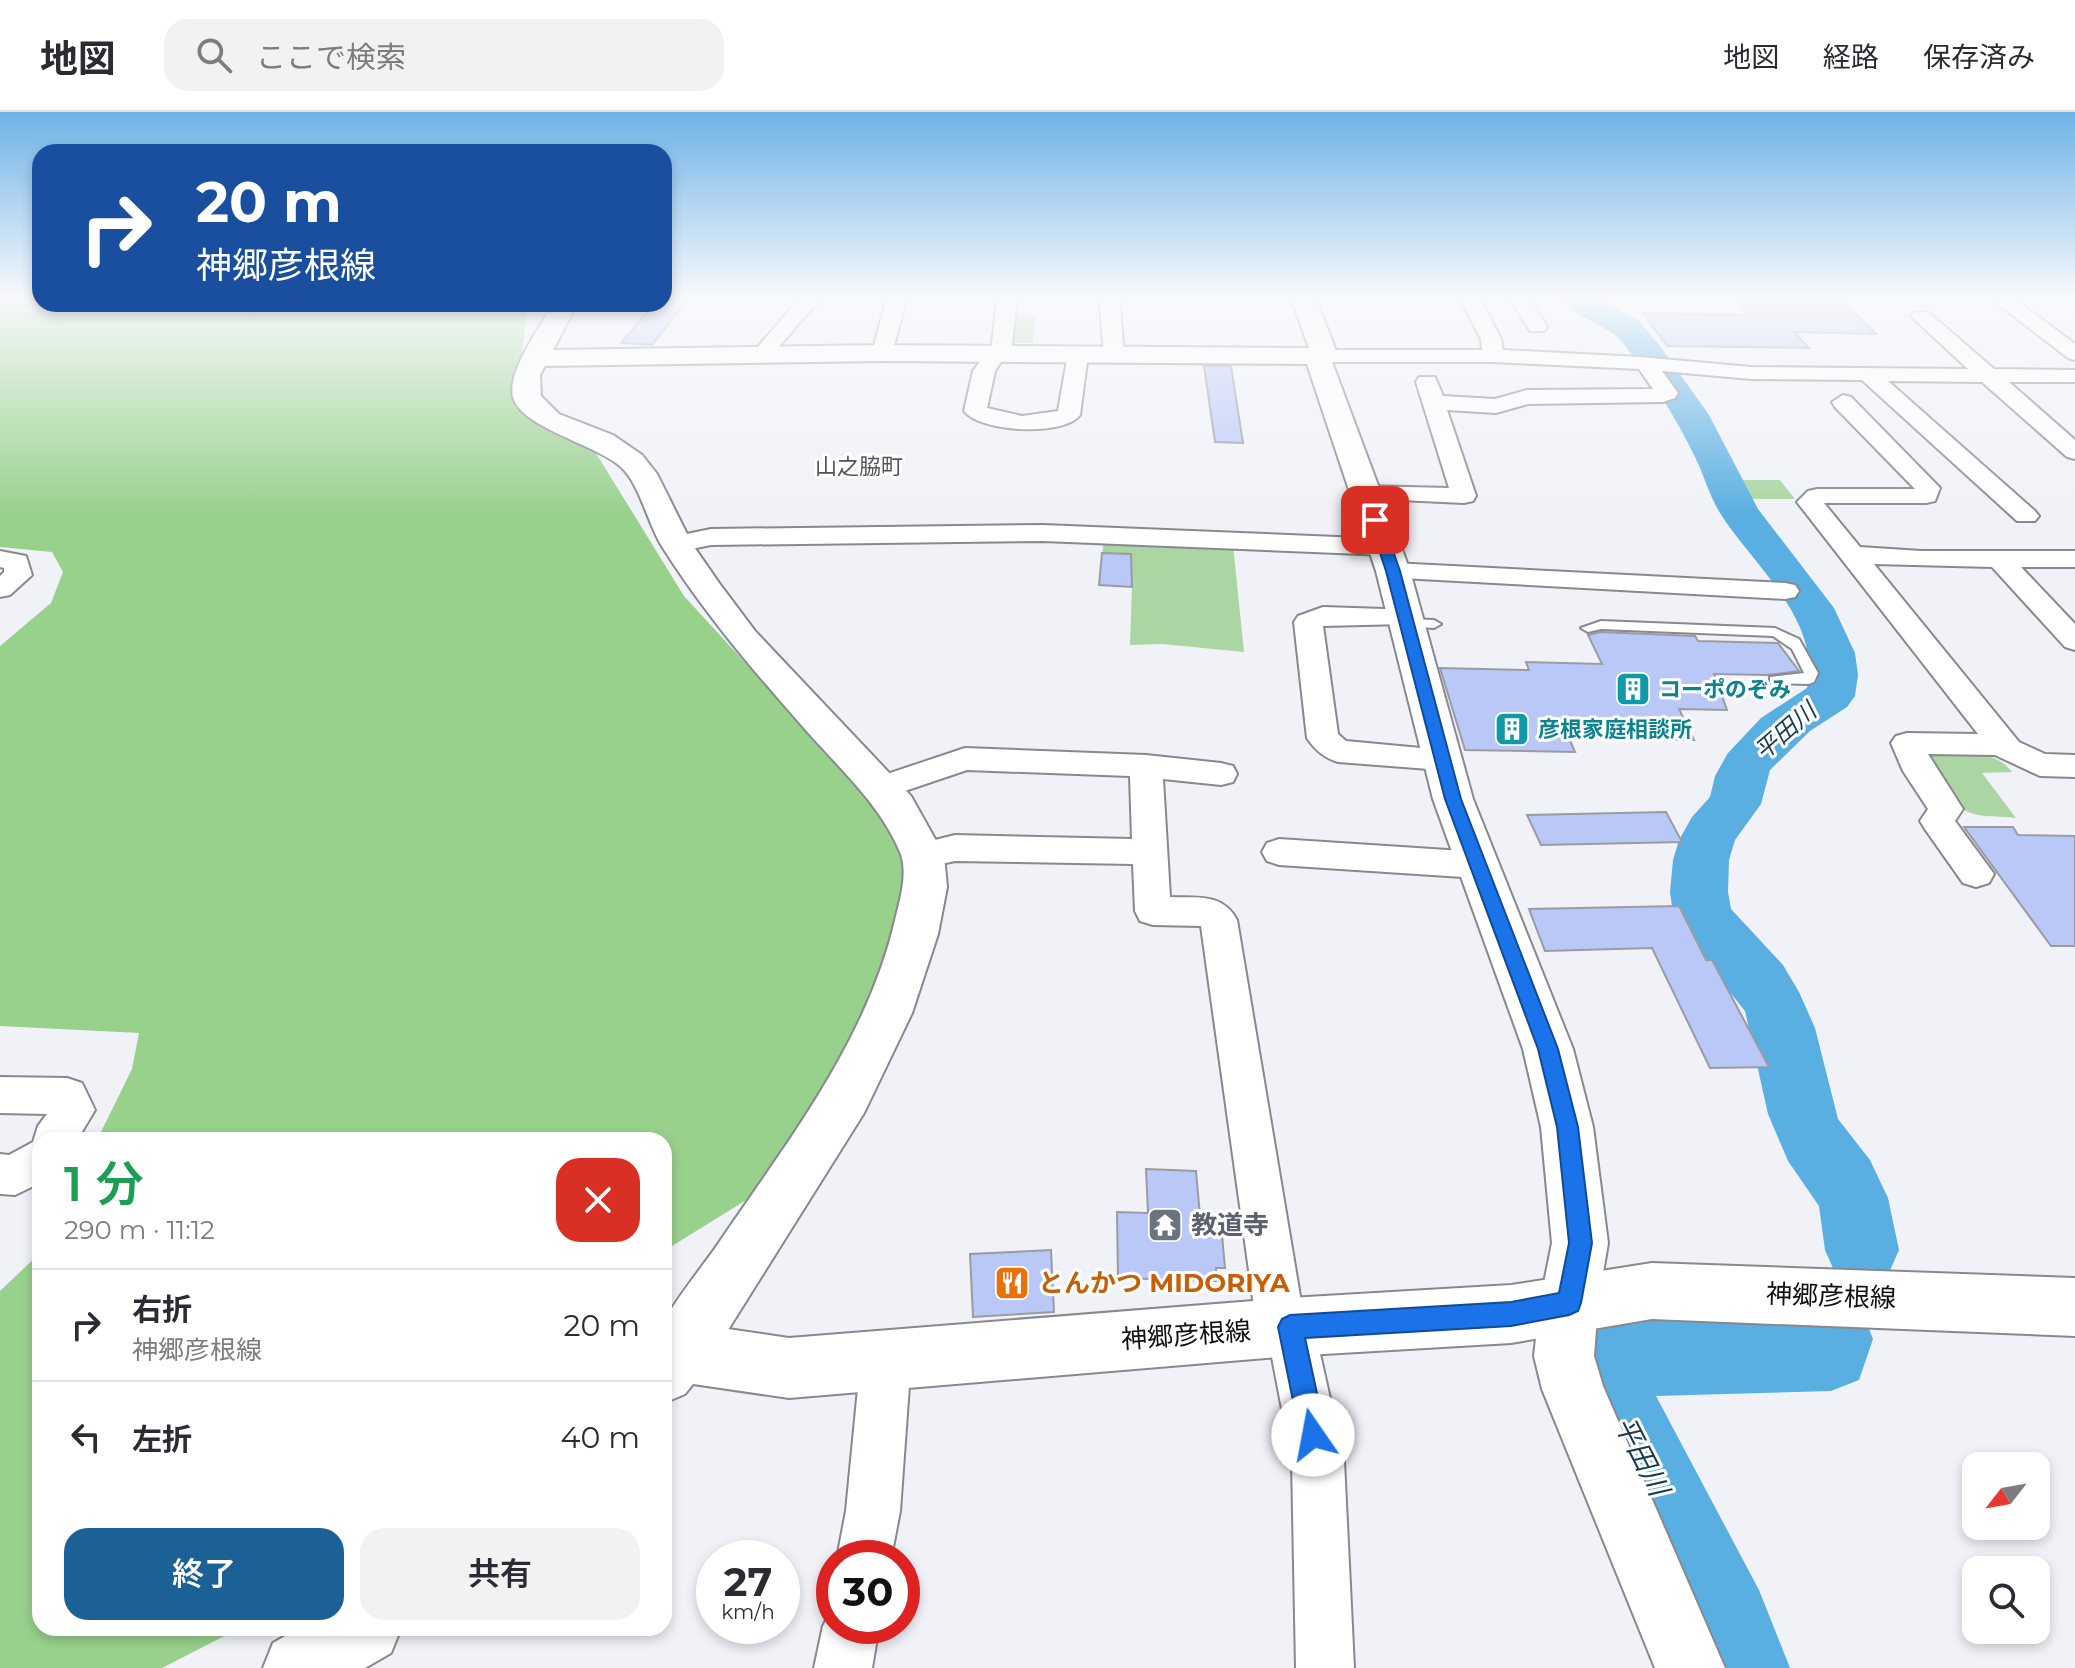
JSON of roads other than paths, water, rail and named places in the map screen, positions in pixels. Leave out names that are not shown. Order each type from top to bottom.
[{"type":"street","points":[[530,370],[525,384],[527,398],[537,410],[549,420],[603,441],[632,461],[676,544],[743,638],[881,788],[911,829],[923,855],[925,887],[915,934],[888,1013],[846,1097],[672,1363]]},
{"type":"street","points":[[985,370],[975,411],[993,420],[1055,422],[1069,415],[1076,370]]},
{"type":"street","points":[[1323,370],[1330,397],[1389,559],[1415,621],[1478,865],[1548,1049],[1567,1127],[1580,1243],[1569,1303],[1564,1356],[1573,1389],[1690,1668]]},
{"type":"street","points":[[1365,493],[1464,496],[1423,370]]},
{"type":"street","points":[[1434,402],[1496,406],[1527,397],[1663,395],[1667,393],[1655,370]]},
{"type":"street","points":[[1710,370],[1870,376],[2075,376]]},
{"type":"street","points":[[1982,370],[2075,452]]},
{"type":"street","points":[[1870,376],[2026,516]]},
{"type":"street","points":[[1847,412],[1928,488],[1926,496],[1817,496],[1810,502],[2008,750],[2040,765],[2075,766]]},
{"type":"street","points":[[676,544],[711,537],[1043,533],[1785,591]]},
{"type":"street","points":[[1855,555],[2075,559]]},
{"type":"street","points":[[0,559],[17,562],[18,575],[0,589]]},
{"type":"street","points":[[1999,559],[2075,641]]},
{"type":"street","points":[[1415,621],[1323,615],[1308,622],[1323,738],[1338,751],[1451,764]]},
{"type":"street","points":[[1976,874],[1937,821],[1946,809],[1919,771],[1907,743],[2004,745]]},
{"type":"street","points":[[881,788],[965,759],[1146,766],[1221,774]]},
{"type":"street","points":[[1146,766],[1153,911],[1211,912],[1219,920],[1286,1328],[1318,1461],[1325,1668]]},
{"type":"street","points":[[923,855],[955,848],[1150,852]]},
{"type":"street","points":[[1279,852],[1478,865]]},
{"type":"street","points":[[0,1095],[67,1096],[74,1110],[59,1132]]},
{"type":"street","points":[[0,1174],[15,1175],[32,1164]]},
{"type":"street","name":"神郷彦根線","points":[[672,1363],[789,1368],[1286,1328],[1511,1314],[1652,1291],[2075,1307]]},
{"type":"street","points":[[867,1540],[873,1511],[886,1358]]},
{"type":"street","points":[[298,1668],[352,1636]]},
{"type":"street","points":[[843,1668],[848,1644]]},
{"type":"lane","points":[[1588,628],[1601,625],[1788,635],[1798,643],[1811,673],[1809,679],[1803,681],[1775,680]]},
{"type":"waterway","name":"平田川","points":[[1660,370],[1704,437],[1740,512],[1811,608],[1831,653],[1834,675],[1830,696],[1779,730],[1755,753],[1741,776],[1734,804],[1707,840],[1701,860],[1699,892],[1703,913],[1709,924],[1761,983],[1777,1011],[1808,1131],[1852,1198],[1859,1220],[1862,1250]]},
{"type":"waterway","name":"平田川","points":[[1743,1668],[1727,1622],[1617,1408],[1612,1366],[1624,1357],[1831,1352],[1834,1339]]},
{"type":"place","name":"コーポのぞみ","points":[[1633,689]]},
{"type":"place","name":"彦根家庭相談所","points":[[1512,729]]},
{"type":"place","name":"教道寺","points":[[1165,1225]]},
{"type":"place","name":"とんかつ MIDORIYA","points":[[1012,1283]]},
{"type":"district","name":"山之脇町","points":[[859,466]]}]
